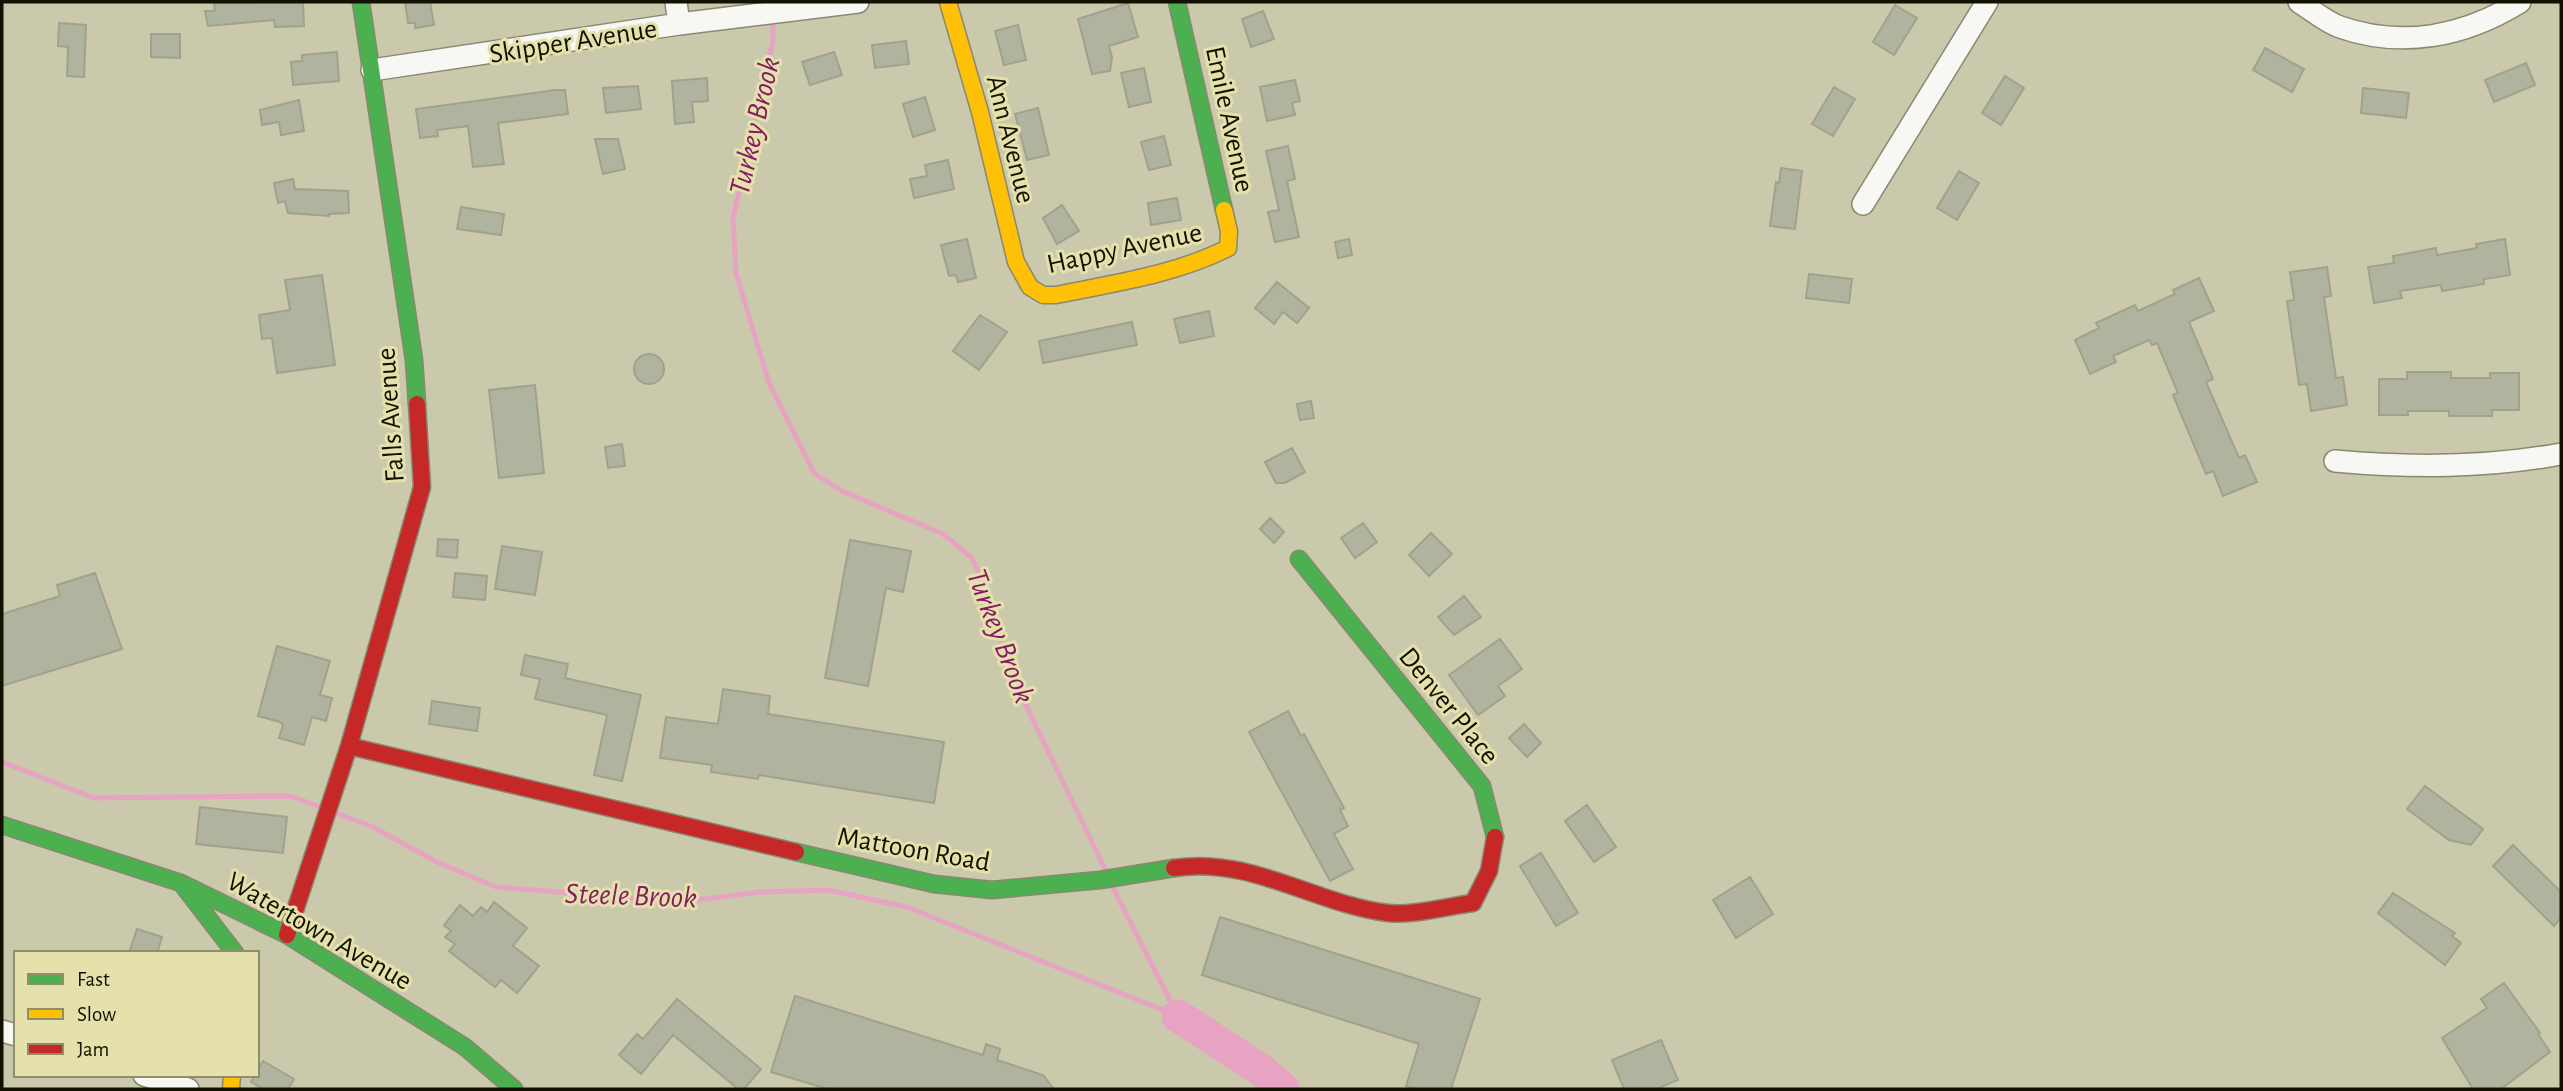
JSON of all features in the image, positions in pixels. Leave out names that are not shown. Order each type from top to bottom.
[{"type":"street","name":"Falls Avenue","points":[[287,935],[342,770],[417,509],[422,478],[414,360],[361,2]]},
{"type":"street","points":[[676,2],[679,24]]},
{"type":"street","name":"Skipper Avenue","points":[[372,70],[679,24],[858,2]]},
{"type":"street","name":"Ann Avenue","points":[[948,2],[980,113],[1016,262],[1031,288]]},
{"type":"street","name":"Emile Avenue","points":[[1177,2],[1229,231],[1228,248]]},
{"type":"street","points":[[1863,204],[1987,2]]},
{"type":"street","points":[[2299,2],[2338,26],[2375,36],[2416,39],[2456,32],[2490,20],[2520,2]]},
{"type":"street","name":"Happy Avenue","points":[[1031,288],[1043,295],[1055,295],[1216,256],[1228,248]]},
{"type":"street","points":[[2335,461],[2444,467],[2500,464],[2561,454]]},
{"type":"street","name":"Denver Place","points":[[1299,559],[1482,786],[1496,825],[1492,869],[1473,903]]},
{"type":"street","name":"Mattoon Road","points":[[349,746],[934,884],[992,890],[1100,880],[1194,865],[1245,870],[1331,900],[1390,914],[1473,903]]},
{"type":"street","name":"Watertown Avenue","points":[[2,824],[181,883],[287,935],[465,1047],[514,1089]]},
{"type":"street","points":[[181,883],[233,951]]},
{"type":"street","points":[[150,1077],[188,1089]]},
{"type":"building","points":[[303,2],[304,26],[275,27],[274,20],[208,26],[205,11],[215,11],[214,3]]},
{"type":"building","points":[[405,2],[430,2],[434,25],[415,28],[415,23],[408,23]]},
{"type":"building","points":[[1128,3],[1138,37],[1109,46],[1112,57],[1110,71],[1092,74],[1078,19]]},
{"type":"building","points":[[1895,5],[1917,18],[1894,55],[1873,42]]},
{"type":"building","points":[[1263,11],[1274,39],[1251,47],[1242,19]]},
{"type":"building","points":[[59,23],[86,25],[84,77],[67,76],[68,47],[58,46]]},
{"type":"building","points":[[1018,25],[1026,60],[1004,65],[995,31]]},
{"type":"building","points":[[151,34],[180,34],[180,58],[151,57]]},
{"type":"building","points":[[906,41],[909,64],[875,68],[872,45]]},
{"type":"building","points":[[2265,48],[2304,69],[2292,92],[2253,70]]},
{"type":"building","points":[[337,52],[339,81],[293,85],[291,62],[302,61],[302,55]]},
{"type":"building","points":[[834,52],[842,75],[810,85],[802,62]]},
{"type":"building","points":[[2526,63],[2535,85],[2494,102],[2485,80]]},
{"type":"building","points":[[1144,68],[1151,102],[1129,107],[1121,73]]},
{"type":"building","points":[[2005,76],[2024,88],[2001,125],[1982,113]]},
{"type":"building","points":[[707,78],[708,101],[692,102],[694,122],[675,124],[672,81]]},
{"type":"building","points":[[1295,80],[1300,101],[1292,103],[1295,115],[1267,121],[1260,87]]},
{"type":"building","points":[[638,86],[641,109],[606,113],[603,88]]},
{"type":"building","points":[[1834,87],[1855,99],[1833,136],[1812,124]]},
{"type":"building","points":[[2363,88],[2409,93],[2406,118],[2361,113]]},
{"type":"building","points":[[565,90],[568,114],[498,123],[504,164],[473,167],[468,126],[437,130],[438,136],[420,138],[416,109]]},
{"type":"building","points":[[925,97],[935,130],[913,137],[903,104]]},
{"type":"building","points":[[299,100],[304,131],[281,135],[279,122],[262,125],[260,110]]},
{"type":"building","points":[[1038,108],[1049,155],[1027,160],[1015,114]]},
{"type":"building","points":[[1164,136],[1171,165],[1149,170],[1141,142]]},
{"type":"building","points":[[595,139],[618,139],[625,169],[603,174]]},
{"type":"building","points":[[1288,146],[1295,179],[1287,181],[1299,237],[1275,242],[1268,212],[1279,210],[1266,151]]},
{"type":"building","points":[[948,160],[954,189],[914,198],[910,179],[927,176],[925,165]]},
{"type":"building","points":[[1781,168],[1802,171],[1795,229],[1770,226],[1776,182],[1779,183]]},
{"type":"building","points":[[1959,171],[1979,183],[1957,220],[1937,208]]},
{"type":"building","points":[[293,179],[295,189],[348,191],[349,213],[329,216],[288,213],[285,201],[278,203],[274,183]]},
{"type":"building","points":[[1177,198],[1181,220],[1151,225],[1148,203]]},
{"type":"building","points":[[1062,205],[1079,231],[1057,244],[1043,218]]},
{"type":"building","points":[[461,207],[504,214],[501,235],[457,229]]},
{"type":"building","points":[[967,239],[976,278],[958,282],[956,275],[949,276],[941,245]]},
{"type":"building","points":[[1349,239],[1352,255],[1338,258],[1335,242]]},
{"type":"building","points":[[2505,239],[2510,275],[2484,279],[2484,284],[2442,291],[2441,285],[2400,291],[2402,298],[2374,303],[2368,267],[2394,263],[2393,256],[2436,248],[2437,255],[2477,248],[2476,244]]},
{"type":"building","points":[[2327,267],[2331,296],[2324,297],[2336,378],[2343,377],[2347,405],[2311,411],[2307,384],[2299,385],[2287,301],[2294,300],[2290,272]]},
{"type":"building","points":[[1809,274],[1852,279],[1849,303],[1806,298]]},
{"type":"building","points":[[322,275],[335,365],[277,373],[272,338],[262,339],[259,315],[290,310],[285,280]]},
{"type":"building","points":[[2199,278],[2214,311],[2189,322],[2213,379],[2206,382],[2239,458],[2245,455],[2257,482],[2223,496],[2213,471],[2206,474],[2173,395],[2178,393],[2157,343],[2152,345],[2149,340],[2113,356],[2116,362],[2090,374],[2075,340],[2099,328],[2096,323],[2135,305],[2138,311],[2175,294],[2173,290]]},
{"type":"building","points":[[1277,282],[1309,308],[1297,323],[1283,312],[1274,324],[1255,308]]},
{"type":"building","points":[[1209,311],[1214,336],[1180,343],[1174,319]]},
{"type":"building","points":[[980,315],[1007,332],[979,370],[953,351]]},
{"type":"building","points":[[1132,322],[1137,345],[1043,363],[1039,341]]},
{"type":"building","points":[[649,354],[660,358],[664,369],[660,380],[649,384],[638,380],[634,369],[638,358]]},
{"type":"building","points":[[2407,372],[2451,372],[2451,378],[2490,378],[2490,373],[2519,373],[2519,410],[2492,410],[2492,416],[2449,416],[2449,411],[2408,411],[2408,415],[2379,415],[2379,379],[2407,379]]},
{"type":"building","points":[[535,385],[544,473],[499,478],[489,390]]},
{"type":"building","points":[[1311,401],[1314,418],[1300,420],[1297,404]]},
{"type":"building","points":[[622,444],[625,466],[608,468],[605,447]]},
{"type":"building","points":[[1292,448],[1305,472],[1285,483],[1276,483],[1265,462]]},
{"type":"building","points":[[1270,518],[1284,532],[1274,543],[1260,529]]},
{"type":"building","points":[[1363,523],[1377,542],[1355,558],[1341,538]]},
{"type":"building","points":[[1431,533],[1452,554],[1429,576],[1409,555]]},
{"type":"building","points":[[438,539],[458,540],[457,558],[437,556]]},
{"type":"building","points":[[850,540],[911,551],[903,592],[886,588],[868,686],[825,678]]},
{"type":"building","points":[[502,546],[542,552],[535,595],[495,589]]},
{"type":"building","points":[[95,573],[122,649],[2,686],[2,614],[60,596],[57,585]]},
{"type":"building","points":[[455,573],[487,576],[485,600],[453,597]]},
{"type":"building","points":[[1464,596],[1481,617],[1454,635],[1438,617]]},
{"type":"building","points":[[1500,639],[1522,669],[1498,686],[1505,696],[1478,715],[1449,675]]},
{"type":"building","points":[[277,646],[330,661],[320,695],[332,698],[326,721],[312,717],[304,745],[279,738],[283,725],[258,716]]},
{"type":"building","points":[[525,655],[568,664],[565,678],[641,695],[622,781],[594,775],[607,715],[535,699],[540,679],[521,675]]},
{"type":"building","points":[[723,689],[770,696],[768,714],[944,742],[934,803],[759,775],[758,779],[711,772],[712,765],[660,758],[666,717],[718,724]]},
{"type":"building","points":[[432,701],[480,708],[477,731],[429,724]]},
{"type":"building","points":[[1288,711],[1301,736],[1304,734],[1344,808],[1340,810],[1348,826],[1334,834],[1353,869],[1330,881],[1249,732]]},
{"type":"building","points":[[1524,724],[1541,743],[1527,757],[1509,738]]},
{"type":"building","points":[[2425,786],[2483,829],[2471,845],[2449,840],[2407,809]]},
{"type":"building","points":[[1587,805],[1616,847],[1594,862],[1565,821]]},
{"type":"building","points":[[200,807],[287,817],[283,853],[196,844]]},
{"type":"building","points":[[2513,845],[2561,892],[2561,918],[2554,926],[2493,866]]},
{"type":"building","points":[[1541,853],[1578,913],[1556,926],[1520,866]]},
{"type":"building","points":[[1750,877],[1773,914],[1736,938],[1713,900]]},
{"type":"building","points":[[2393,893],[2455,933],[2452,936],[2461,943],[2445,965],[2378,913]]},
{"type":"building","points":[[494,902],[527,928],[513,946],[539,966],[517,993],[501,980],[495,987],[449,951],[455,944],[445,937],[451,931],[444,925],[460,905],[473,916],[481,907],[487,912]]},
{"type":"building","points":[[1220,917],[1480,999],[1451,1089],[1417,1089],[1406,1086],[1419,1044],[1202,975]]},
{"type":"building","points":[[137,929],[162,937],[158,951],[130,951]]},
{"type":"building","points":[[2504,983],[2540,1033],[2538,1034],[2550,1052],[2501,1089],[2473,1089],[2442,1038],[2487,1008],[2481,999]]},
{"type":"building","points":[[795,996],[983,1055],[986,1044],[1000,1049],[997,1060],[1043,1075],[1054,1089],[828,1089],[771,1072]]},
{"type":"building","points":[[677,999],[761,1069],[744,1089],[738,1089],[673,1035],[641,1074],[619,1055],[637,1034],[643,1039]]},
{"type":"building","points":[[1661,1040],[1678,1080],[1656,1089],[1624,1089],[1612,1060]]},
{"type":"building","points":[[263,1061],[294,1079],[288,1089],[263,1089],[251,1082],[254,1077],[259,1077],[259,1068]]},
{"type":"waterway","name":"Turkey Brook","points":[[773,19],[773,41],[733,218],[736,273],[769,383],[814,473],[842,491],[943,534],[972,558],[992,600],[1005,662],[1105,869]]},
{"type":"waterway","name":"Steele Brook","points":[[2,762],[94,798],[290,796],[321,807]]},
{"type":"waterway","name":"Steele Brook","points":[[336,813],[373,827],[437,862],[496,887],[683,902],[759,892],[828,890],[907,907],[1178,1016]]},
{"type":"waterway","name":"Turkey Brook","points":[[1113,888],[1178,1016]]},
{"type":"waterway","name":"Steele Brook","points":[[1178,1016],[1261,1070],[1283,1089]]},
{"type":"traffic: fast","points":[[361,2],[414,360],[417,404]]},
{"type":"traffic: fast","points":[[1177,2],[1224,210]]},
{"type":"traffic: fast","points":[[1299,559],[1482,786],[1495,837]]},
{"type":"traffic: fast","points":[[2,825],[181,883],[287,935],[465,1047],[514,1089]]},
{"type":"traffic: fast","points":[[796,852],[934,884],[992,890],[1100,880],[1174,868]]},
{"type":"traffic: fast","points":[[181,883],[233,951]]},
{"type":"traffic: slow","points":[[948,2],[980,112],[1016,262],[1030,287],[1043,295],[1056,295],[1144,277],[1207,257],[1228,248],[1229,231],[1224,210]]},
{"type":"traffic: slow","points":[[231,1089],[232,1077]]},
{"type":"traffic: jam","points":[[287,935],[349,746],[422,487],[417,404]]},
{"type":"traffic: jam","points":[[349,746],[796,852]]},
{"type":"traffic: jam","points":[[1174,868],[1202,866],[1229,869],[1361,908],[1388,913],[1408,913],[1473,903],[1489,871],[1495,837]]}]
